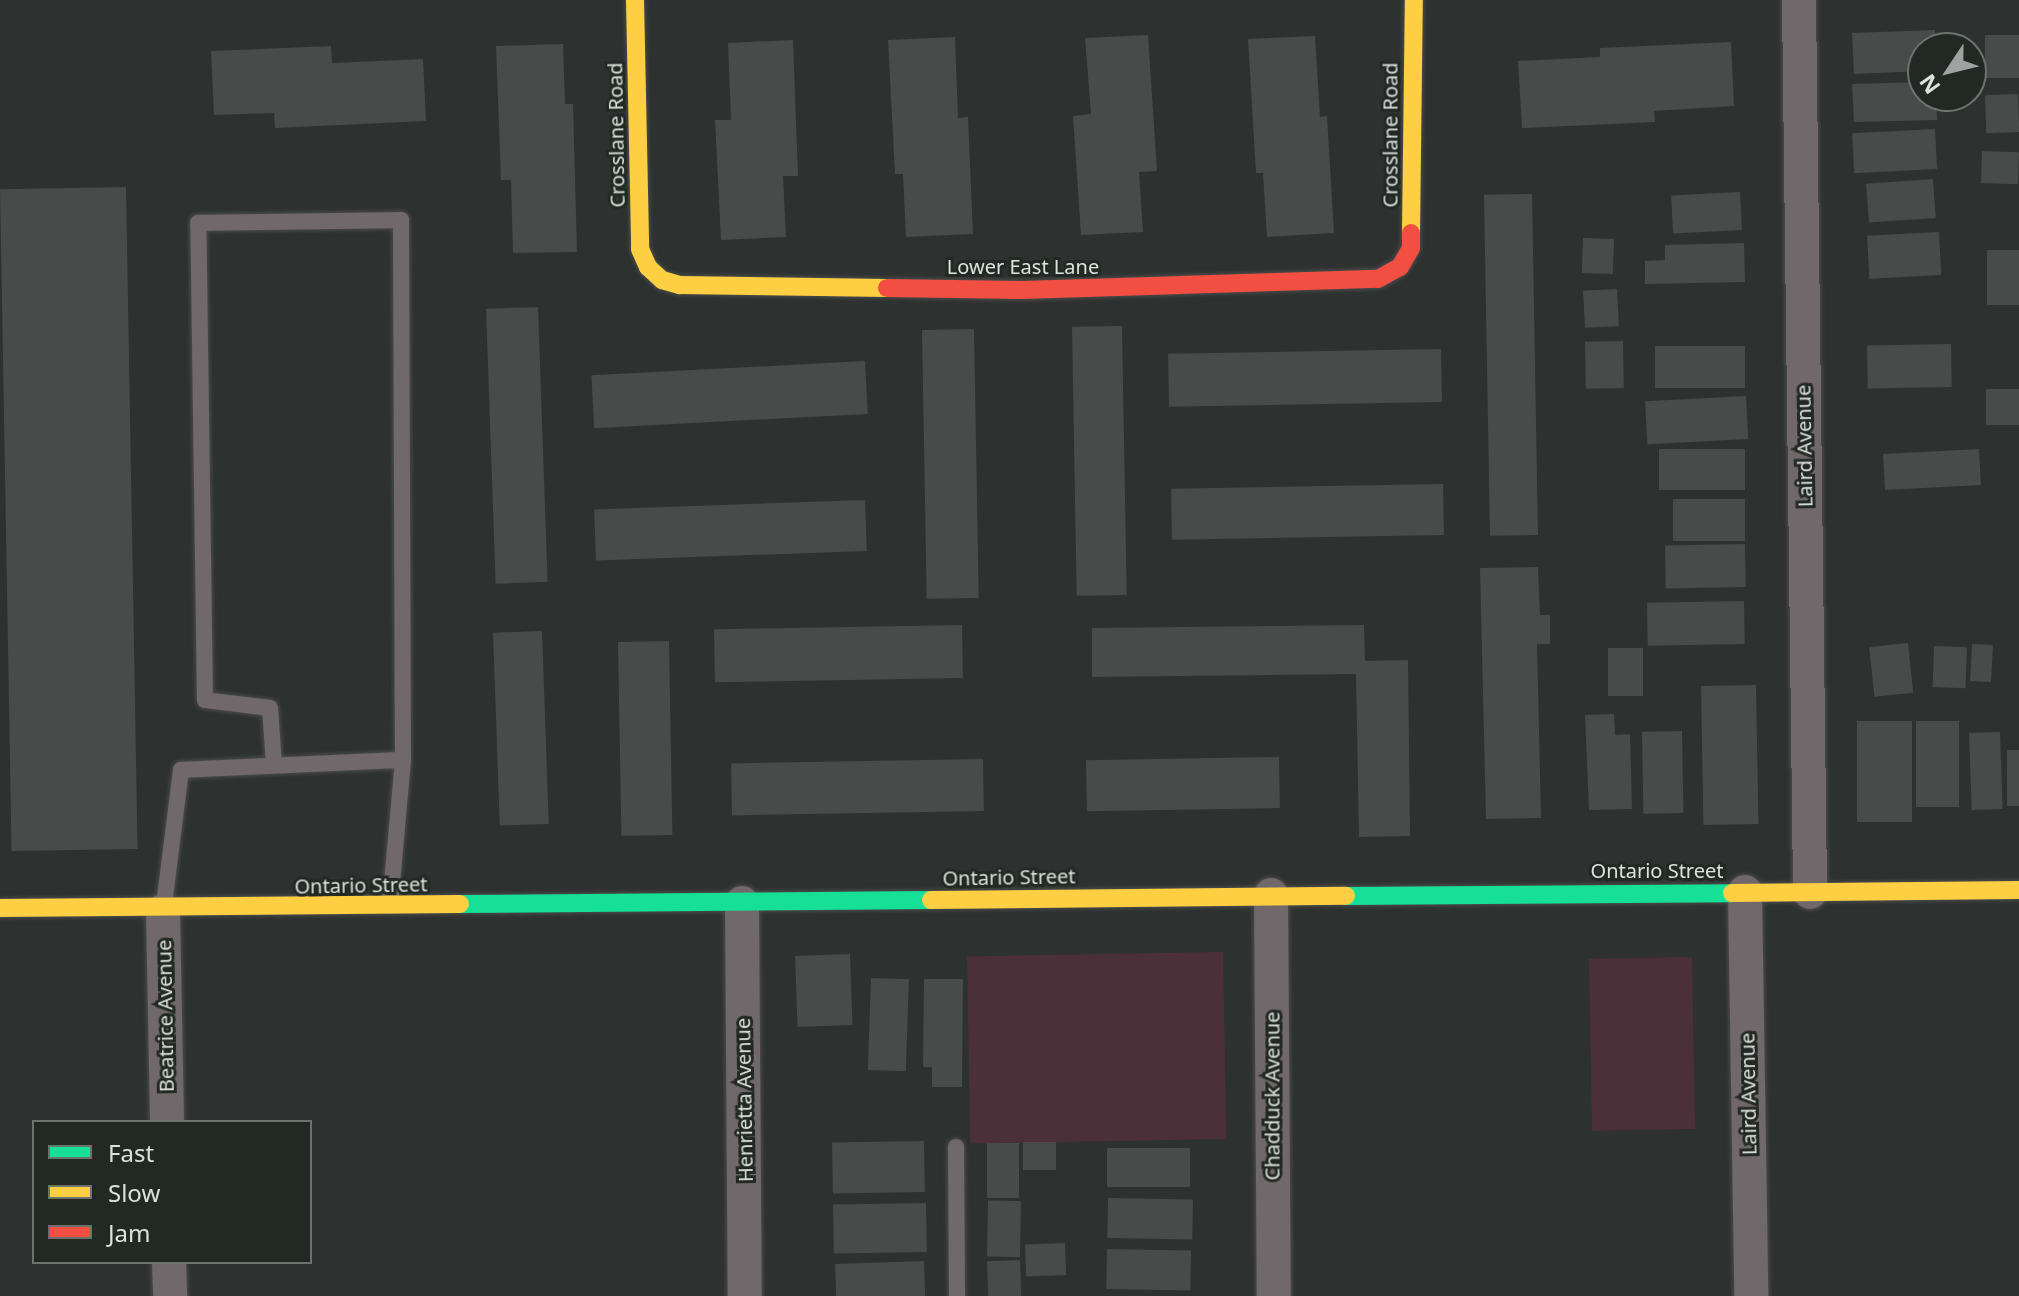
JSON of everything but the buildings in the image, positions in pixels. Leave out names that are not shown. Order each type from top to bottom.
[{"type":"street","name":"Crosslane Road","points":[[635,0],[640,249],[648,267]]},
{"type":"street","name":"Crosslane Road","points":[[1400,267],[1411,248],[1414,0]]},
{"type":"street","name":"Laird Avenue","points":[[1799,0],[1810,892]]},
{"type":"street","name":"Lower East Lane","points":[[648,267],[662,280],[680,285],[1022,290],[1378,279],[1400,267]]},
{"type":"street","name":"Ontario Street","points":[[0,908],[163,911],[584,901],[742,903],[1271,895],[2019,890]]},
{"type":"street","name":"Laird Avenue","points":[[1745,892],[1751,1296]]},
{"type":"street","name":"Chadduck Avenue","points":[[1271,895],[1274,1296]]},
{"type":"street","name":"Henrietta Avenue","points":[[742,903],[745,1296]]},
{"type":"street","name":"Beatrice Avenue","points":[[163,911],[167,1120]]},
{"type":"street","points":[[169,1264],[170,1296]]},
{"type":"lane","points":[[274,765],[270,708],[205,700],[198,223],[401,220],[403,760],[390,855],[390,907]]},
{"type":"lane","points":[[163,911],[181,770],[403,760]]},
{"type":"lane","points":[[956,1147],[957,1296]]},
{"type":"shaded area","points":[[1223,952],[1226,1139],[970,1143],[967,956]]},
{"type":"shaded area","points":[[1692,957],[1695,1129],[1592,1131],[1589,959]]},
{"type":"traffic: fast","points":[[1346,896],[1732,893]]},
{"type":"traffic: fast","points":[[460,904],[931,900]]},
{"type":"traffic: slow","points":[[635,0],[640,249],[648,267],[662,280],[680,285],[887,288]]},
{"type":"traffic: slow","points":[[1411,233],[1414,0]]},
{"type":"traffic: slow","points":[[1732,893],[2019,890]]},
{"type":"traffic: slow","points":[[931,900],[1346,896]]},
{"type":"traffic: slow","points":[[0,908],[460,904]]},
{"type":"traffic: jam","points":[[887,288],[1022,290],[1378,279],[1400,267],[1411,248],[1411,233]]}]
